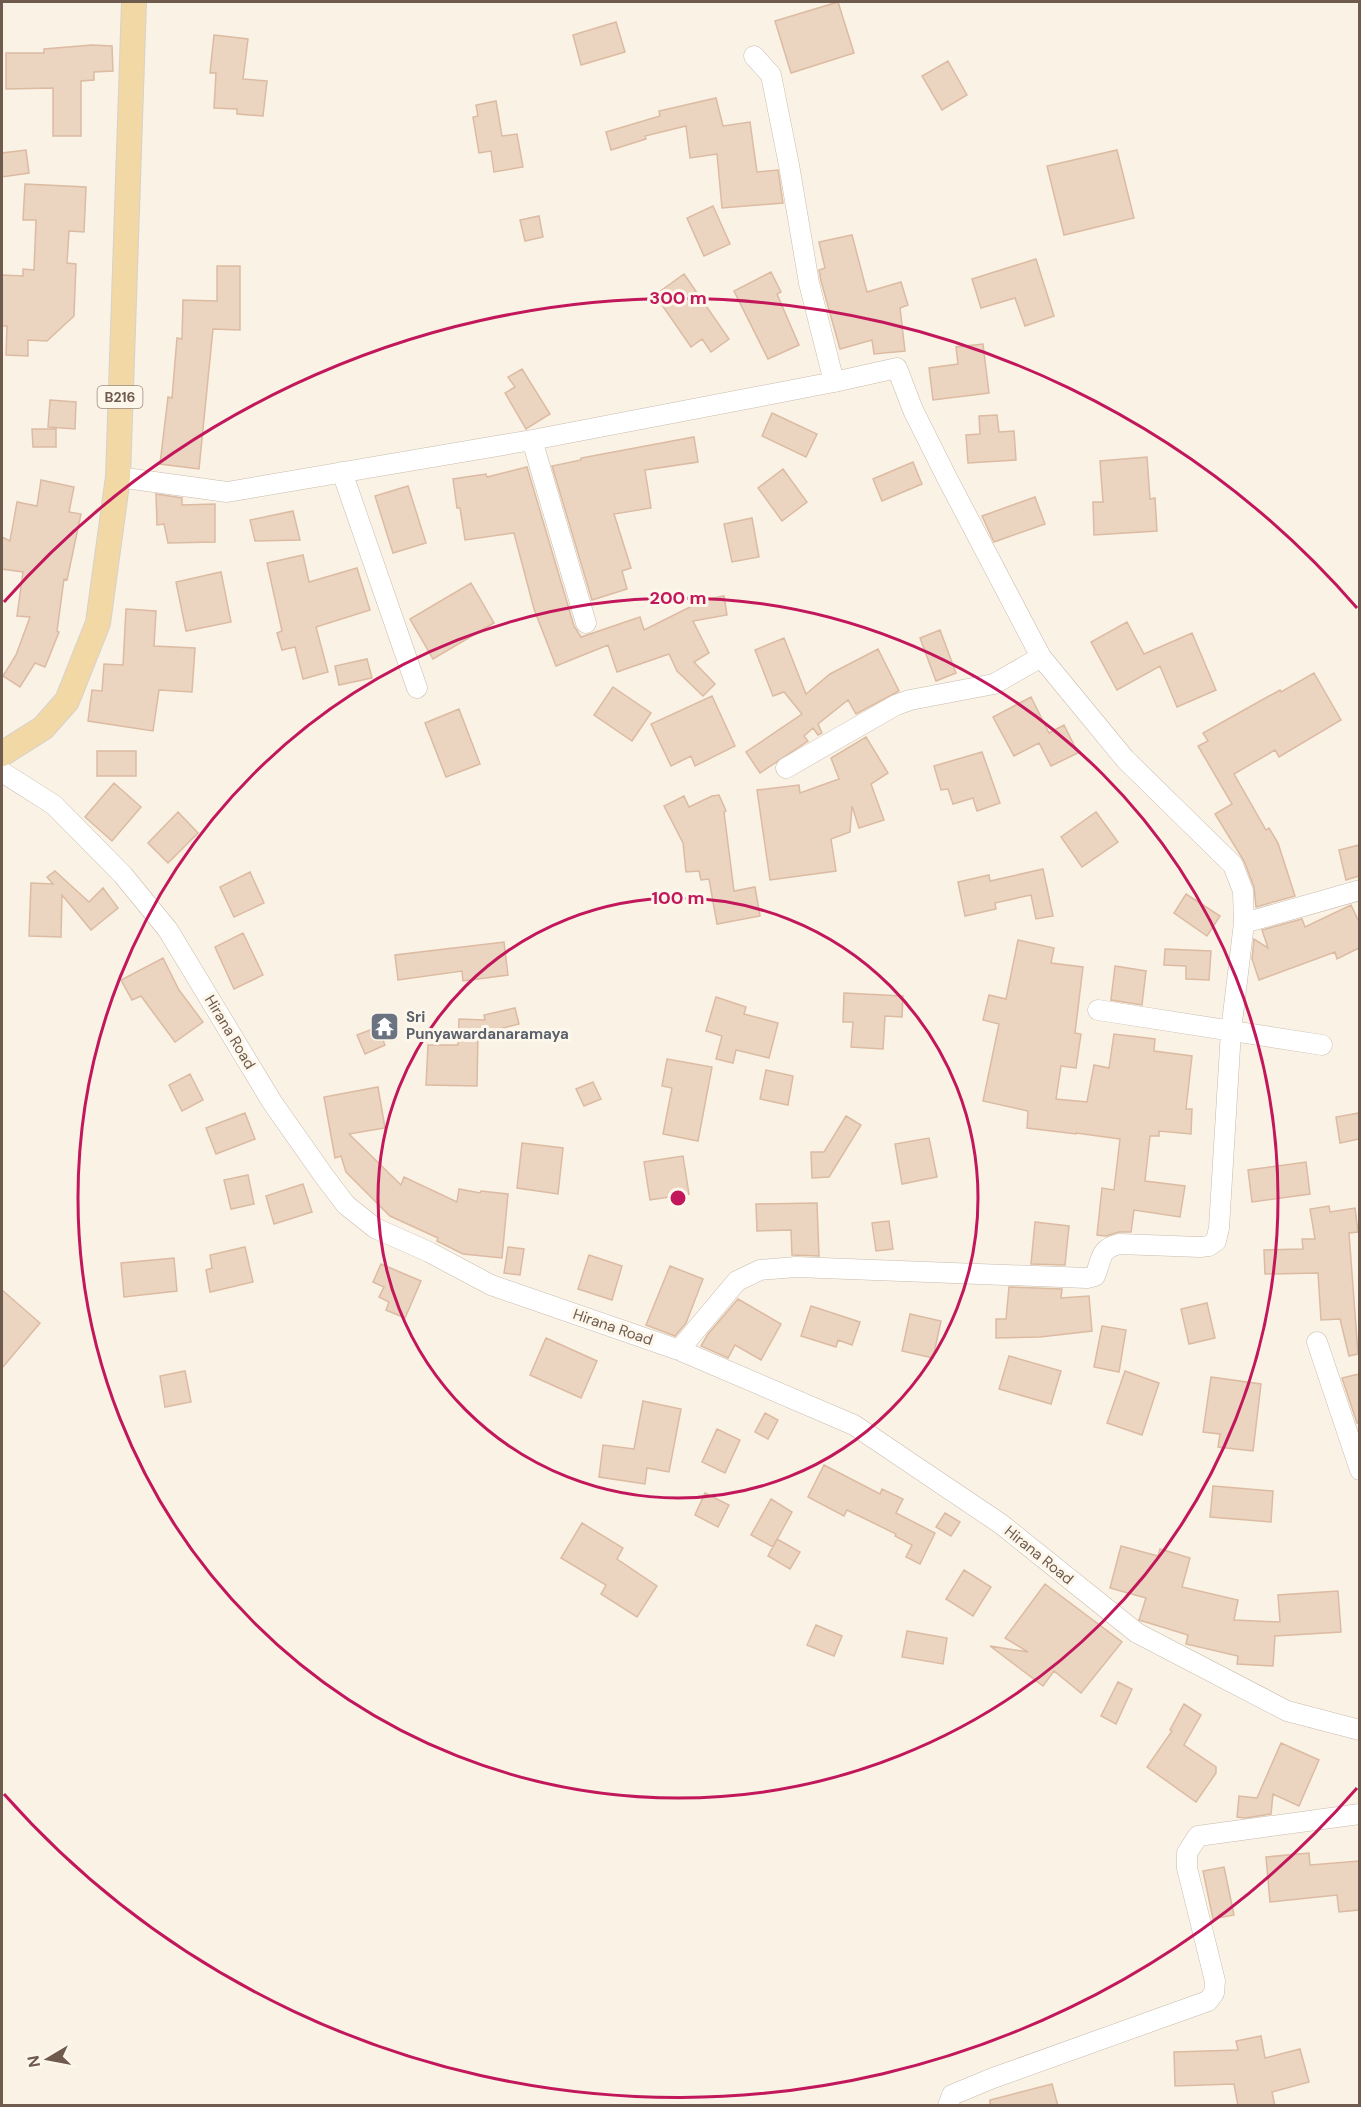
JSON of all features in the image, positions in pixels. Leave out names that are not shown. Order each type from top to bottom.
[{"type":"main road","name":"B216","points":[[2,754],[43,728],[67,701],[98,623],[118,477],[134,2]]},
{"type":"street","points":[[754,56],[771,75],[789,165],[808,283],[834,382]]},
{"type":"street","points":[[118,477],[227,492],[532,440],[897,368],[914,410],[947,478],[1041,657],[1125,759],[1233,865],[1243,891],[1244,923],[1231,1031],[1219,1228],[1216,1241],[1209,1246],[1119,1244],[1108,1247],[1095,1276],[1087,1278],[796,1267],[760,1270],[736,1281],[679,1350]]},
{"type":"street","points":[[532,440],[586,623]]},
{"type":"street","points":[[342,472],[417,688]]},
{"type":"street","points":[[786,768],[896,705],[910,700],[994,684],[1041,657]]},
{"type":"street","name":"Hirana Road","points":[[2,772],[54,805],[123,875],[168,930],[272,1102],[346,1205],[375,1228],[429,1252],[491,1285],[679,1350],[854,1425],[1001,1524],[1137,1633],[1287,1711],[1359,1730]]},
{"type":"street","points":[[1244,923],[1359,890]]},
{"type":"street","points":[[1098,1010],[1322,1045]]},
{"type":"street","points":[[1317,1342],[1359,1470]]},
{"type":"street","points":[[948,2106],[952,2095],[993,2078],[1208,2001],[1214,1993],[1215,1981],[1186,1868],[1187,1853],[1198,1836],[1359,1814]]},
{"type":"building","points":[[838,2],[854,53],[791,73],[775,21]]},
{"type":"building","points":[[616,22],[625,52],[581,65],[573,35]]},
{"type":"building","points":[[214,35],[248,39],[243,79],[267,81],[263,116],[237,114],[237,109],[214,108],[216,73],[210,73]]},
{"type":"building","points":[[92,45],[112,46],[113,71],[94,72],[94,80],[81,81],[81,136],[53,136],[53,88],[6,89],[6,53],[44,53],[44,49]]},
{"type":"building","points":[[948,61],[967,95],[942,110],[922,76]]},
{"type":"building","points":[[716,98],[723,126],[750,122],[757,172],[778,170],[783,203],[722,208],[717,154],[690,158],[686,126],[645,136],[646,139],[611,150],[606,132],[660,116],[659,111]]},
{"type":"building","points":[[496,101],[502,136],[517,134],[523,167],[494,172],[491,151],[479,153],[473,117],[478,116],[476,105]]},
{"type":"building","points":[[26,150],[29,173],[2,177],[2,153]]},
{"type":"building","points":[[1117,150],[1134,218],[1064,235],[1047,166]]},
{"type":"building","points":[[25,184],[86,187],[84,232],[69,231],[67,263],[76,264],[74,316],[47,341],[28,340],[28,356],[6,355],[7,326],[2,326],[2,275],[23,276],[23,269],[34,270],[36,220],[23,220]]},
{"type":"building","points":[[713,206],[730,244],[704,256],[687,218]]},
{"type":"building","points":[[539,216],[543,237],[525,241],[520,220]]},
{"type":"building","points":[[852,235],[867,292],[901,282],[908,305],[900,308],[905,351],[874,354],[872,340],[840,349],[821,281],[819,270],[825,268],[819,242]]},
{"type":"building","points":[[1036,259],[1054,316],[1025,326],[1015,298],[981,308],[972,279]]},
{"type":"building","points":[[217,266],[240,266],[240,330],[213,329],[199,469],[160,464],[168,397],[172,398],[177,338],[182,339],[183,300],[217,301]]},
{"type":"building","points":[[771,272],[781,292],[777,294],[799,345],[768,359],[734,291]]},
{"type":"building","points":[[684,274],[729,339],[711,352],[702,339],[691,347],[655,295]]},
{"type":"building","points":[[983,344],[989,393],[933,400],[929,368],[958,364],[956,347]]},
{"type":"building","points":[[522,369],[550,414],[526,429],[505,393],[515,387],[508,377]]},
{"type":"building","points":[[50,400],[76,402],[75,429],[48,427]]},
{"type":"building","points":[[772,413],[817,434],[806,457],[762,436]]},
{"type":"building","points":[[997,415],[999,432],[1014,431],[1016,460],[968,463],[966,435],[980,434],[979,416]]},
{"type":"building","points":[[32,429],[56,429],[56,447],[33,447]]},
{"type":"building","points":[[694,437],[698,462],[645,470],[651,508],[614,514],[631,568],[622,571],[627,589],[592,600],[552,466],[581,460],[581,458]]},
{"type":"building","points":[[1147,457],[1150,499],[1155,498],[1157,531],[1094,535],[1093,502],[1103,502],[1100,461]]},
{"type":"building","points":[[913,462],[922,484],[882,501],[873,479]]},
{"type":"building","points":[[527,467],[574,626],[581,637],[640,617],[644,630],[704,600],[724,596],[727,615],[693,621],[709,653],[694,662],[715,684],[703,696],[677,671],[669,654],[617,672],[608,645],[556,666],[534,609],[514,533],[465,540],[460,508],[457,508],[453,479],[486,474],[487,477]]},
{"type":"building","points":[[783,469],[807,502],[782,521],[758,488]]},
{"type":"building","points":[[41,480],[74,487],[69,512],[81,514],[67,580],[64,579],[57,631],[59,632],[45,667],[35,663],[20,687],[3,676],[16,655],[30,617],[17,616],[23,572],[2,569],[2,537],[10,541],[17,502],[37,506]]},
{"type":"building","points":[[408,486],[426,543],[393,553],[375,496]]},
{"type":"building","points":[[156,494],[182,498],[182,505],[215,504],[215,542],[168,543],[164,524],[157,525]]},
{"type":"building","points":[[1035,497],[1045,524],[994,542],[982,516]]},
{"type":"building","points":[[293,511],[300,540],[255,541],[250,520]]},
{"type":"building","points":[[752,518],[759,557],[732,562],[724,524]]},
{"type":"building","points":[[303,555],[309,582],[357,568],[370,610],[316,627],[328,672],[303,679],[295,647],[282,650],[277,633],[282,631],[267,563]]},
{"type":"building","points":[[221,572],[231,622],[186,631],[176,582]]},
{"type":"building","points":[[471,583],[494,623],[433,659],[410,619]]},
{"type":"building","points":[[126,609],[156,611],[154,646],[195,648],[192,692],[159,690],[153,731],[88,721],[92,690],[102,691],[104,664],[123,665]]},
{"type":"building","points":[[1127,622],[1144,654],[1192,633],[1216,690],[1177,707],[1160,666],[1117,690],[1091,642]]},
{"type":"building","points":[[940,630],[956,673],[936,681],[920,638]]},
{"type":"building","points":[[784,638],[806,694],[830,674],[878,649],[899,691],[856,714],[848,700],[818,724],[822,733],[818,735],[813,728],[804,736],[808,741],[760,773],[746,752],[802,714],[784,692],[773,696],[755,650]]},
{"type":"building","points":[[367,659],[372,678],[339,685],[335,666]]},
{"type":"building","points":[[1314,673],[1341,720],[1279,757],[1275,750],[1234,774],[1266,830],[1269,828],[1278,843],[1295,896],[1256,907],[1254,887],[1244,861],[1215,814],[1232,804],[1198,746],[1208,741],[1203,733]]},
{"type":"building","points":[[613,687],[651,713],[632,741],[594,715]]},
{"type":"building","points":[[712,696],[735,746],[695,766],[691,756],[671,766],[651,724]]},
{"type":"building","points":[[1031,697],[1049,733],[1064,725],[1078,753],[1051,766],[1039,743],[1014,756],[993,717]]},
{"type":"building","points":[[459,709],[480,764],[446,777],[425,723]]},
{"type":"building","points":[[866,737],[888,773],[871,784],[884,820],[859,828],[852,806],[850,832],[831,839],[836,871],[770,880],[757,790],[799,785],[800,793],[839,779],[831,758]]},
{"type":"building","points":[[97,751],[136,751],[136,776],[97,776]]},
{"type":"building","points":[[982,752],[1000,803],[977,811],[973,798],[953,804],[948,789],[941,790],[934,766]]},
{"type":"building","points":[[114,783],[141,807],[112,841],[85,817]]},
{"type":"building","points":[[719,795],[726,811],[724,812],[734,891],[755,887],[760,916],[717,924],[709,879],[701,880],[699,871],[686,872],[683,843],[664,806],[684,796],[689,807]]},
{"type":"building","points":[[178,812],[198,833],[168,863],[148,843]]},
{"type":"building","points":[[1096,812],[1118,842],[1082,867],[1061,837]]},
{"type":"building","points":[[1359,845],[1359,876],[1346,880],[1339,850]]},
{"type":"building","points":[[1043,869],[1053,916],[1036,919],[1031,895],[995,903],[996,909],[965,916],[958,882],[989,875],[990,881]]},
{"type":"building","points":[[55,871],[89,902],[103,888],[118,908],[91,930],[62,895],[61,937],[29,936],[31,883],[53,884],[47,877]]},
{"type":"building","points":[[250,872],[264,903],[234,917],[220,887]]},
{"type":"building","points":[[1186,894],[1220,916],[1207,936],[1174,913]]},
{"type":"building","points":[[1351,905],[1359,922],[1359,948],[1337,959],[1335,952],[1259,980],[1252,959],[1254,939],[1268,948],[1262,930],[1302,919],[1305,927]]},
{"type":"building","points":[[243,933],[263,975],[234,989],[215,947]]},
{"type":"building","points":[[1018,940],[1054,948],[1051,963],[1083,967],[1075,1033],[1081,1034],[1076,1068],[1061,1066],[1056,1099],[1087,1102],[1094,1065],[1109,1068],[1114,1034],[1155,1039],[1154,1051],[1192,1056],[1186,1109],[1192,1109],[1191,1134],[1159,1131],[1159,1136],[1150,1136],[1145,1181],[1185,1186],[1180,1217],[1134,1210],[1131,1232],[1097,1235],[1102,1188],[1114,1190],[1120,1139],[1027,1128],[1028,1111],[983,1101],[999,1024],[983,1020],[989,995],[1006,999]]},
{"type":"building","points":[[504,942],[508,975],[463,981],[462,971],[398,980],[395,955]]},
{"type":"building","points":[[1165,949],[1211,951],[1209,980],[1186,979],[1186,966],[1164,965]]},
{"type":"building","points":[[163,958],[179,990],[203,1022],[175,1042],[141,996],[132,1000],[121,980]]},
{"type":"building","points":[[1115,966],[1146,971],[1142,1005],[1111,1000]]},
{"type":"building","points":[[844,993],[903,996],[902,1017],[885,1016],[883,1049],[851,1047],[853,1022],[843,1022]]},
{"type":"building","points":[[716,997],[746,1007],[744,1014],[778,1023],[769,1058],[736,1050],[733,1063],[716,1059],[722,1036],[706,1031]]},
{"type":"building","points":[[515,1008],[519,1024],[478,1034],[477,1086],[426,1085],[428,1045],[458,1045],[459,1019],[485,1020],[484,1015]]},
{"type":"building","points":[[378,1027],[385,1045],[365,1054],[357,1035]]},
{"type":"building","points":[[667,1059],[712,1067],[698,1141],[663,1134],[672,1088],[662,1086]]},
{"type":"building","points":[[766,1070],[793,1076],[788,1105],[760,1099]]},
{"type":"building","points":[[190,1074],[203,1100],[182,1111],[169,1085]]},
{"type":"building","points":[[593,1082],[601,1099],[584,1106],[576,1089]]},
{"type":"building","points":[[378,1087],[385,1128],[349,1134],[401,1185],[404,1177],[457,1202],[459,1189],[480,1193],[481,1191],[508,1194],[502,1258],[463,1254],[437,1241],[438,1238],[390,1216],[346,1172],[341,1156],[335,1158],[324,1097]]},
{"type":"building","points":[[245,1113],[255,1139],[216,1154],[206,1128]]},
{"type":"building","points":[[1359,1113],[1359,1139],[1340,1143],[1336,1117]]},
{"type":"building","points":[[846,1116],[861,1125],[829,1177],[812,1178],[811,1152],[824,1152]]},
{"type":"building","points":[[929,1138],[937,1177],[902,1184],[895,1144]]},
{"type":"building","points":[[522,1143],[563,1148],[558,1194],[517,1188]]},
{"type":"building","points":[[683,1156],[689,1194],[650,1200],[644,1162]]},
{"type":"building","points":[[1306,1162],[1310,1194],[1252,1202],[1248,1170]]},
{"type":"building","points":[[248,1175],[254,1204],[231,1209],[224,1180]]},
{"type":"building","points":[[303,1184],[312,1212],[274,1224],[266,1196]]},
{"type":"building","points":[[817,1203],[819,1256],[792,1255],[791,1230],[757,1231],[756,1204]]},
{"type":"building","points":[[1329,1206],[1330,1212],[1355,1208],[1358,1232],[1349,1233],[1358,1354],[1349,1356],[1340,1319],[1321,1320],[1318,1273],[1265,1274],[1264,1250],[1303,1249],[1302,1239],[1315,1239],[1310,1209]]},
{"type":"building","points":[[889,1221],[893,1249],[876,1251],[872,1223]]},
{"type":"building","points":[[1035,1222],[1069,1226],[1065,1265],[1031,1264]]},
{"type":"building","points":[[245,1247],[253,1282],[210,1292],[206,1270],[212,1268],[210,1255]]},
{"type":"building","points":[[508,1247],[524,1249],[520,1275],[504,1273]]},
{"type":"building","points":[[589,1255],[622,1266],[612,1300],[578,1289]]},
{"type":"building","points":[[174,1258],[177,1291],[124,1297],[121,1263]]},
{"type":"building","points":[[381,1264],[421,1281],[405,1318],[386,1310],[389,1302],[379,1297],[384,1287],[373,1282]]},
{"type":"building","points":[[670,1266],[703,1279],[686,1323],[675,1336],[646,1325]]},
{"type":"building","points":[[1009,1287],[1062,1289],[1061,1298],[1089,1296],[1092,1331],[1040,1337],[996,1338],[996,1319],[1006,1319]]},
{"type":"building","points":[[2,1290],[40,1323],[2,1368]]},
{"type":"building","points":[[738,1299],[781,1324],[761,1360],[735,1345],[728,1358],[701,1346],[708,1334]]},
{"type":"building","points":[[1207,1303],[1215,1338],[1189,1344],[1181,1309]]},
{"type":"building","points":[[811,1306],[860,1322],[852,1345],[838,1340],[836,1347],[801,1336]]},
{"type":"building","points":[[910,1314],[941,1321],[933,1358],[902,1351]]},
{"type":"building","points":[[1102,1326],[1126,1330],[1119,1372],[1094,1367]]},
{"type":"building","points":[[546,1338],[597,1361],[581,1398],[530,1375]]},
{"type":"building","points":[[1009,1356],[1061,1371],[1051,1404],[999,1389]]},
{"type":"building","points":[[185,1371],[191,1402],[165,1407],[160,1376]]},
{"type":"building","points":[[1125,1371],[1159,1383],[1142,1435],[1107,1423]]},
{"type":"building","points":[[1359,1374],[1359,1423],[1357,1423],[1342,1378]]},
{"type":"building","points":[[1211,1377],[1261,1384],[1253,1451],[1218,1447],[1220,1434],[1203,1432]]},
{"type":"building","points":[[643,1401],[681,1409],[669,1472],[647,1468],[645,1484],[599,1477],[603,1445],[634,1449]]},
{"type":"building","points":[[765,1413],[778,1420],[768,1439],[755,1432]]},
{"type":"building","points":[[717,1429],[740,1440],[725,1473],[702,1462]]},
{"type":"building","points":[[824,1465],[880,1494],[882,1489],[903,1499],[896,1513],[935,1533],[920,1564],[906,1557],[912,1545],[895,1536],[896,1534],[847,1510],[844,1516],[808,1497]]},
{"type":"building","points":[[1213,1486],[1273,1491],[1271,1522],[1210,1517]]},
{"type":"building","points":[[705,1493],[729,1505],[718,1527],[695,1515]]},
{"type":"building","points":[[771,1499],[792,1512],[773,1547],[751,1535]]},
{"type":"building","points":[[945,1513],[960,1522],[951,1536],[936,1527]]},
{"type":"building","points":[[582,1523],[623,1548],[617,1559],[657,1586],[637,1617],[601,1594],[606,1585],[561,1558]]},
{"type":"building","points":[[777,1539],[800,1552],[790,1569],[768,1556]]},
{"type":"building","points":[[1121,1546],[1158,1556],[1160,1549],[1190,1558],[1182,1587],[1238,1600],[1234,1620],[1280,1622],[1278,1595],[1338,1591],[1341,1632],[1275,1636],[1273,1666],[1237,1664],[1238,1656],[1186,1644],[1188,1635],[1139,1620],[1146,1598],[1110,1588]]},
{"type":"building","points":[[964,1570],[991,1587],[973,1616],[946,1599]]},
{"type":"building","points":[[1045,1584],[1122,1642],[1081,1693],[1054,1671],[1043,1686],[990,1646],[1028,1652],[1005,1638]]},
{"type":"building","points":[[816,1625],[842,1636],[834,1656],[807,1645]]},
{"type":"building","points":[[907,1631],[947,1638],[943,1664],[902,1657]]},
{"type":"building","points":[[1118,1682],[1132,1689],[1116,1724],[1101,1716]]},
{"type":"building","points":[[1184,1704],[1201,1715],[1184,1745],[1216,1767],[1216,1773],[1196,1802],[1147,1767],[1172,1731],[1170,1730]]},
{"type":"building","points":[[1281,1743],[1319,1760],[1299,1806],[1273,1794],[1271,1814],[1237,1817],[1239,1796],[1257,1798]]},
{"type":"building","points":[[1309,1853],[1310,1865],[1359,1861],[1359,1910],[1339,1912],[1337,1895],[1270,1902],[1266,1857]]},
{"type":"building","points":[[1224,1867],[1234,1915],[1213,1919],[1203,1871]]},
{"type":"building","points":[[1261,2036],[1265,2058],[1300,2049],[1309,2082],[1272,2092],[1275,2106],[1238,2106],[1234,2084],[1175,2086],[1174,2052],[1238,2050],[1236,2041]]},
{"type":"building","points":[[1052,2084],[1058,2106],[990,2106],[990,2100]]},
{"type":"place","name":"Sri Punyawardanaramaya","points":[[385,1026]]}]
